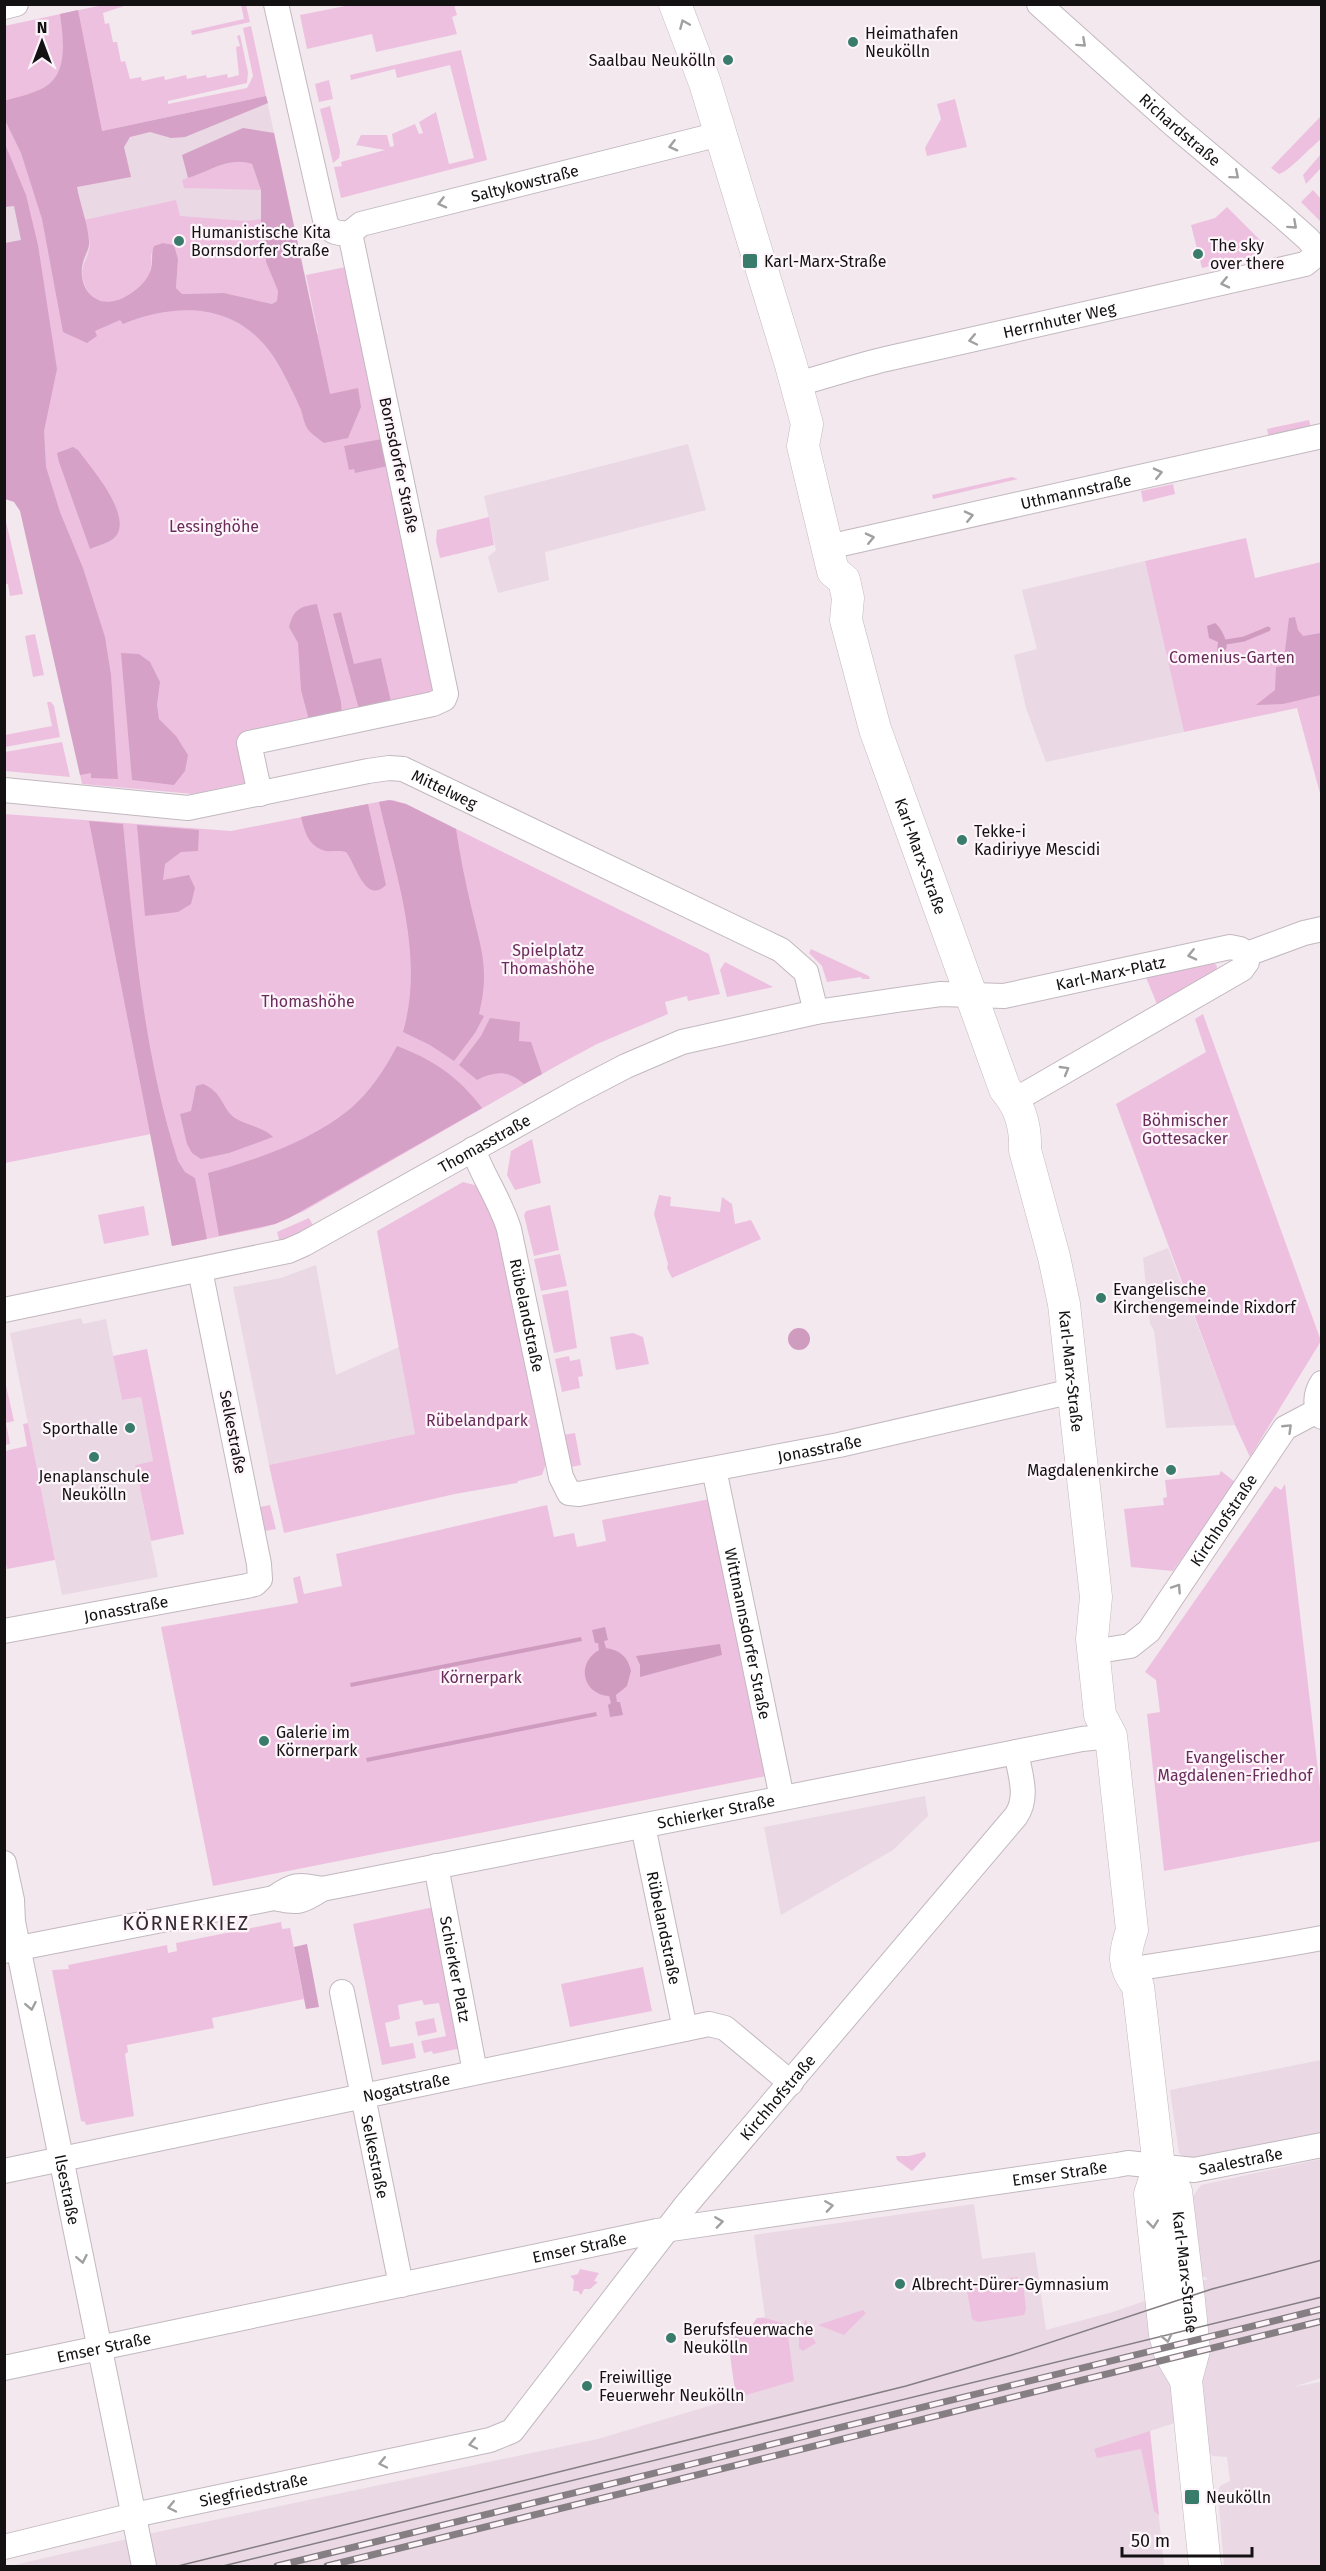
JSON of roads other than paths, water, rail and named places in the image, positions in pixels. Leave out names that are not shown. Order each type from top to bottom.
[{"type":"main road","name":"Karl-Marx-Straße","points":[[652,4],[689,92],[704,138],[789,428],[803,446]]},
{"type":"main road","name":"Karl-Marx-Straße","points":[[675,4],[705,83],[797,384],[807,424],[803,446],[830,559],[828,584],[832,602],[846,620],[875,729],[1010,1095],[1002,1109],[1010,1132],[1025,1150],[1062,1290],[1096,1597],[1092,1639],[1099,1708],[1100,1715],[1111,1736],[1132,1930],[1144,1948],[1142,1977],[1159,2167],[1150,2194],[1165,2334],[1170,2353],[1186,2380],[1205,2566]]},
{"type":"main road","name":"Karl-Marx-Straße","points":[[1096,1597],[1110,1638],[1118,1713],[1111,1736]]},
{"type":"street","points":[[4,7],[16,4]]},
{"type":"street","points":[[276,4],[326,224],[329,229],[340,234],[350,232]]},
{"type":"street","name":"Richardstraße","points":[[1039,4],[1174,125],[1281,215],[1321,254]]},
{"type":"street","name":"Saltykowstraße","points":[[350,232],[361,224],[704,138]]},
{"type":"street","name":"Bornsdorfer Straße","points":[[260,794],[249,744],[433,704],[444,699],[446,694],[350,232]]},
{"type":"street","name":"Herrnhuter Weg","points":[[797,384],[826,377],[840,370],[886,359],[1305,264],[1321,254]]},
{"type":"street","name":"Uthmannstraße","points":[[830,559],[1322,436]]},
{"type":"street","name":"Mittelweg","points":[[4,790],[188,808],[389,768],[411,772],[781,950],[806,972],[816,1012]]},
{"type":"street","points":[[1010,1095],[1242,969],[1247,962],[1247,954],[1294,936],[1322,929]]},
{"type":"street","name":"Karl-Marx-Platz","points":[[971,994],[1004,996],[1230,946],[1247,954]]},
{"type":"street","name":"Thomasstraße","points":[[4,1310],[279,1253],[304,1244],[576,1092],[667,1047],[816,1012],[941,994],[971,994]]},
{"type":"street","name":"Rübelandstraße","points":[[473,1149],[500,1203],[509,1228],[564,1486]]},
{"type":"street","name":"Selkestraße","points":[[200,1270],[259,1564],[260,1579],[248,1586]]},
{"type":"street","name":"Kirchhofstraße","points":[[1111,1649],[1130,1646],[1149,1631],[1285,1428],[1319,1414],[1317,1393],[1322,1383]]},
{"type":"street","name":"Jonasstraße","points":[[564,1486],[569,1492],[579,1494],[714,1469],[839,1445],[1073,1391]]},
{"type":"street","name":"Wittmannsdorfer Straße","points":[[714,1469],[782,1798]]},
{"type":"street","name":"Jonasstraße","points":[[4,1631],[248,1586]]},
{"type":"street","name":"Schierker Straße","points":[[12,1950],[274,1898],[291,1886],[301,1884],[322,1889],[1016,1752],[1111,1736]]},
{"type":"street","name":"Kirchhofstraße","points":[[504,2436],[512,2432],[597,2318],[613,2302],[668,2230],[970,1872],[1021,1808],[1023,1792],[1016,1752]]},
{"type":"street","name":"Rübelandstraße","points":[[643,1826],[685,2029]]},
{"type":"street","name":"Ilsestraße","points":[[4,1863],[12,1950],[62,2158],[144,2566]]},
{"type":"street","name":"Schierker Platz","points":[[436,1866],[475,2072]]},
{"type":"street","points":[[1142,1977],[1243,1953],[1322,1938]]},
{"type":"street","name":"Selkestraße","points":[[342,1992],[401,2285]]},
{"type":"street","name":"Nogatstraße","points":[[4,2170],[709,2024],[725,2028],[791,2083]]},
{"type":"street","name":"Saalestraße","points":[[1159,2167],[1194,2170],[1322,2145]]},
{"type":"street","name":"Emser Straße","points":[[4,2368],[668,2230],[1128,2163],[1159,2167]]},
{"type":"street","name":"Siegfriedstraße","points":[[4,2547],[136,2526],[504,2436]]},
{"type":"waterway","points":[[1226,642],[1244,639],[1268,629]]},
{"type":"tram line","points":[[178,2566],[906,2386],[1012,2355],[1212,2289],[1322,2260]]},
{"type":"tram line","points":[[223,2566],[1322,2297]]},
{"type":"railway","points":[[277,2566],[1322,2309]]},
{"type":"railway","points":[[327,2566],[1322,2321]]},
{"type":"place","name":"Heimathafen Neukölln","points":[[853,42]]},
{"type":"place","name":"Saalbau Neukölln","points":[[728,60]]},
{"type":"place","name":"Humanistische Kita Bornsdorfer Straße","points":[[179,241]]},
{"type":"place","name":"The sky over there","points":[[1198,254]]},
{"type":"place","name":"Karl-Marx-Straße","points":[[750,261]]},
{"type":"place","name":"Tekke-i Kadiriyye Mescidi","points":[[962,840]]},
{"type":"place","name":"Evangelische Kirchengemeinde Rixdorf","points":[[1101,1298]]},
{"type":"place","name":"Sporthalle","points":[[130,1428]]},
{"type":"place","name":"Jenaplanschule Neukölln","points":[[94,1457]]},
{"type":"place","name":"Magdalenenkirche","points":[[1171,1470]]},
{"type":"place","name":"Galerie im Körnerpark","points":[[264,1741]]},
{"type":"place","name":"Albrecht-Dürer-Gymnasium","points":[[900,2284]]},
{"type":"place","name":"Berufsfeuerwache Neukölln","points":[[671,2338]]},
{"type":"place","name":"Freiwillige Feuerwehr Neukölln","points":[[587,2386]]},
{"type":"place","name":"Neukölln","points":[[1192,2497]]},
{"type":"district","name":"KÖRNERKIEZ","points":[[186,1923]]},
{"type":"park label","name":"Lessinghöhe","points":[[214,526]]},
{"type":"park label","name":"Comenius-Garten","points":[[1232,657]]},
{"type":"park label","name":"Spielplatz Thomashöhe","points":[[548,959]]},
{"type":"park label","name":"Thomashöhe","points":[[308,1001]]},
{"type":"park label","name":"Böhmischer Gottesacker","points":[[1185,1129]]},
{"type":"park label","name":"Rübelandpark","points":[[477,1420]]},
{"type":"park label","name":"Körnerpark","points":[[481,1677]]},
{"type":"park label","name":"Evangelischer Magdalenen-Friedhof","points":[[1235,1766]]}]
